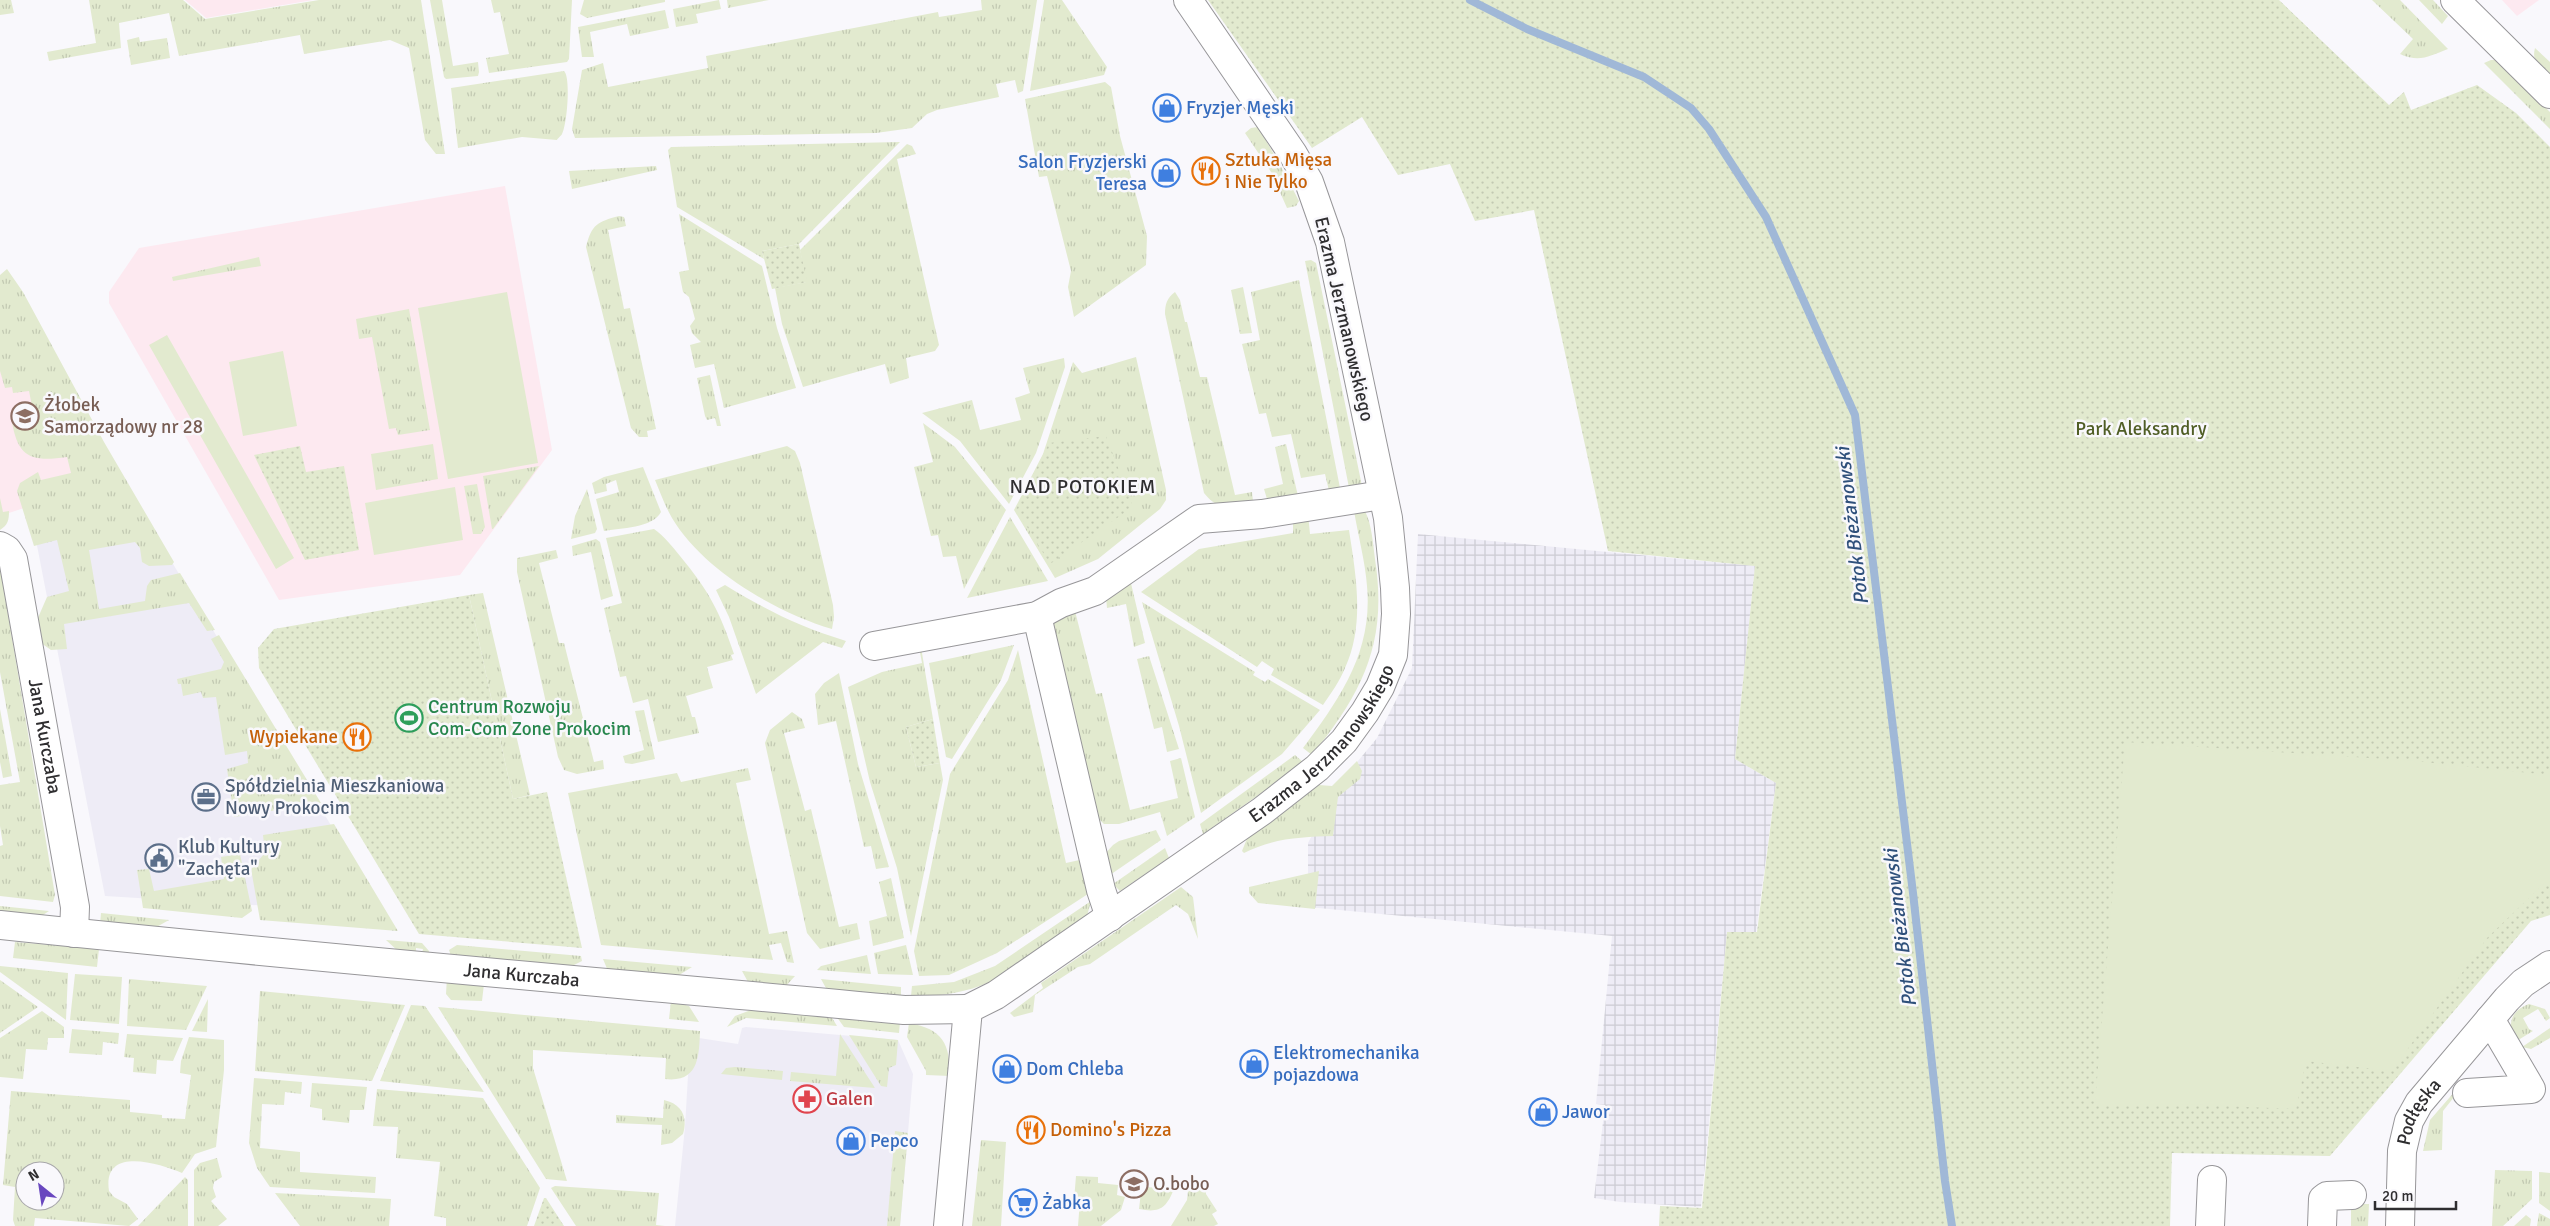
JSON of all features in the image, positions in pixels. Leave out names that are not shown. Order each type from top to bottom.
[{"type":"street","name":"Erazma Jerzmanowskiego","points":[[968,1008],[996,995],[1110,917],[1262,811],[1317,768],[1344,741],[1365,712],[1380,687],[1393,655],[1395,588],[1388,518],[1330,242],[1309,182],[1293,154],[1188,0]]},
{"type":"street","points":[[2455,0],[2550,94]]},
{"type":"street","points":[[874,646],[1037,616],[1061,603],[1095,591],[1199,519],[1262,514],[1382,495]]},
{"type":"street","name":"Jana Kurczaba","points":[[0,546],[7,550],[13,559],[75,906],[74,933]]},
{"type":"street","points":[[1037,616],[1099,882],[1110,917]]},
{"type":"street","name":"Jana Kurczaba","points":[[0,926],[244,951],[438,966],[904,1010],[968,1008]]},
{"type":"street","name":"Podłęska","points":[[2400,1226],[2402,1151],[2409,1121],[2419,1103],[2523,983],[2547,975]]},
{"type":"street","points":[[948,1226],[968,1008]]},
{"type":"street","name":"Podłęska","points":[[2467,1093],[2531,1089],[2490,1019]]},
{"type":"street","points":[[2210,1226],[2212,1180]]},
{"type":"street","points":[[2322,1226],[2323,1199],[2327,1196],[2352,1195]]},
{"type":"shaded area","points":[[185,0],[313,0],[206,18]]},
{"type":"shaded area","points":[[2502,0],[2539,0],[2517,16]]},
{"type":"shaded area","points":[[505,186],[552,450],[460,575],[279,600],[109,303],[109,292],[139,248]]},
{"type":"shaded area","name":"Żłobek Samorządowy nr 28","points":[[0,329],[97,502],[24,508],[0,516]]},
{"type":"shaded area","points":[[138,506],[384,913],[105,896],[34,530]]},
{"type":"shaded area","points":[[1418,534],[1755,566],[1735,759],[1776,783],[1756,933],[1727,932],[1701,1207],[1620,1202],[1594,1198],[1605,1105],[1596,1104],[1612,936],[1308,907],[1308,843],[1339,784],[1377,738],[1412,668]]},
{"type":"shaded area","points":[[742,1028],[898,1040],[913,1074],[900,1226],[675,1226],[685,1127],[690,1041],[699,1038],[738,1044]]},
{"type":"green space","points":[[0,0],[11,0],[14,13],[0,15]]},
{"type":"green space","points":[[89,0],[183,0],[205,19],[319,0],[421,0],[445,154],[436,154],[425,140],[409,48],[390,40],[304,54],[300,35],[179,56],[169,13],[119,23],[121,48],[49,61],[47,52],[96,43]]},
{"type":"green space","points":[[430,0],[442,0],[453,66],[478,62],[478,76],[446,79],[444,77]]},
{"type":"green space","points":[[491,0],[572,0],[569,59],[567,62],[489,73],[486,58],[509,54],[500,12],[494,13]]},
{"type":"green space","points":[[584,0],[665,0],[665,2],[587,18],[580,14]]},
{"type":"green space","points":[[719,0],[721,9],[696,14],[698,23],[676,27],[673,9]]},
{"type":"green space","points":[[727,0],[769,0],[728,8]]},
{"type":"green space","points":[[981,0],[1037,0],[1023,91],[1018,93],[1015,80],[996,84],[999,97],[937,110],[927,114],[912,128],[876,133],[575,138],[572,129],[582,70],[603,63],[608,87],[708,68],[706,56],[938,12],[939,17],[982,10]]},
{"type":"green space","points":[[1044,0],[1062,0],[1107,67],[1104,75],[1030,91]]},
{"type":"green space","name":"Park Aleksandry","points":[[1208,0],[2279,0],[2389,105],[2404,92],[2411,110],[2477,85],[2516,113],[2550,147],[2550,915],[2531,921],[2330,1156],[2172,1153],[2170,1226],[1659,1226],[1660,1206],[1702,1208],[1727,932],[1757,932],[1776,783],[1735,759],[1755,566],[1608,551],[1534,210],[1475,221],[1450,164],[1398,175],[1362,117],[1312,148]]},
{"type":"green space","points":[[2372,0],[2400,0],[2448,49],[2419,58],[2400,54],[2413,39]]},
{"type":"green space","points":[[2419,0],[2433,0],[2448,16],[2442,24]]},
{"type":"green space","points":[[665,10],[669,28],[630,36],[627,24],[590,32],[594,57],[582,57],[578,27]]},
{"type":"green space","points":[[139,37],[140,42],[167,38],[170,58],[131,65],[127,40]]},
{"type":"green space","points":[[2535,48],[2550,62],[2550,77],[2540,68],[2536,61],[2534,57]]},
{"type":"green space","points":[[2497,60],[2502,64],[2550,112],[2550,129],[2484,63]]},
{"type":"green space","points":[[564,71],[568,91],[567,112],[562,135],[557,140],[522,137],[458,148],[451,88]]},
{"type":"green space","points":[[1105,82],[1111,87],[1120,136],[1147,236],[1146,265],[1074,317],[1068,287],[1071,271],[1047,176],[1039,177],[1025,99]]},
{"type":"green space","points":[[1258,127],[1299,201],[1296,206],[1287,208],[1271,172],[1245,133],[1251,128]]},
{"type":"green space","points":[[900,142],[799,244],[762,251],[764,259],[677,207],[668,150],[671,147]]},
{"type":"green space","points":[[907,144],[912,146],[916,154],[897,159],[939,345],[935,351],[906,358],[909,378],[890,384],[885,364],[803,387],[782,324],[775,288],[806,282],[800,250]]},
{"type":"green space","points":[[656,166],[657,170],[572,189],[569,171]]},
{"type":"green space","points":[[679,214],[762,266],[777,328],[796,388],[724,408],[714,364],[695,368],[690,345],[701,342],[692,333],[690,326],[695,319],[689,297],[683,292],[679,272],[689,270]]},
{"type":"green space","points":[[619,216],[624,217],[626,226],[608,230],[624,309],[630,308],[656,429],[647,431],[648,437],[639,437],[631,428],[586,247],[596,225]]},
{"type":"green space","points":[[799,244],[807,282],[772,289],[762,251]]},
{"type":"green space","points":[[259,257],[261,266],[173,281],[172,277]]},
{"type":"green space","points":[[1311,260],[1316,263],[1362,486],[1350,493],[1305,261]]},
{"type":"green space","points":[[7,269],[23,292],[104,442],[174,562],[172,565],[149,566],[142,562],[140,548],[135,542],[89,550],[99,609],[145,601],[147,586],[151,580],[180,573],[215,630],[207,631],[189,603],[64,624],[67,649],[51,650],[41,643],[37,620],[47,597],[69,591],[57,540],[34,546],[17,491],[20,483],[38,472],[41,480],[71,473],[67,457],[44,459],[29,455],[18,443],[15,434],[12,422],[34,416],[29,391],[13,393],[12,387],[5,388],[0,371],[0,275]]},
{"type":"green space","points":[[1299,280],[1341,493],[1330,495],[1325,474],[1301,478],[1291,434],[1272,437],[1266,413],[1259,414],[1242,344],[1260,340],[1251,292]]},
{"type":"green space","points":[[1243,287],[1252,333],[1240,334],[1231,290]]},
{"type":"green space","points":[[507,292],[538,463],[448,479],[418,308]]},
{"type":"green space","points":[[1175,292],[1180,300],[1185,322],[1187,322],[1200,377],[1207,377],[1235,495],[1252,492],[1253,501],[1232,506],[1221,506],[1204,493],[1165,314],[1167,302]]},
{"type":"green space","points":[[409,309],[430,430],[398,435],[396,428],[389,429],[372,337],[359,339],[356,319]]},
{"type":"green space","points":[[167,335],[294,558],[276,569],[149,345]]},
{"type":"green space","points":[[283,351],[297,426],[243,436],[229,362]]},
{"type":"green space","points":[[1136,357],[1166,490],[1166,500],[1160,509],[1098,559],[1055,578],[1014,510],[1043,454],[1073,362],[1082,373]]},
{"type":"green space","points":[[1064,358],[1065,367],[1036,453],[1009,504],[960,441],[922,413],[972,400],[980,430],[1021,420],[1015,398],[1030,393],[1023,368]]},
{"type":"green space","points":[[710,375],[721,426],[717,426],[715,418],[707,420],[705,416],[697,378]]},
{"type":"green space","points":[[923,423],[955,447],[1006,510],[964,589],[956,556],[943,557],[938,535],[931,536],[914,467],[933,462]]},
{"type":"green space","points":[[1106,436],[1133,507],[1050,564],[1016,509],[1049,443]]},
{"type":"green space","points":[[433,444],[438,479],[376,490],[371,454]]},
{"type":"green space","points":[[1286,444],[1298,496],[1267,499],[1264,489],[1283,484],[1275,447]]},
{"type":"green space","points":[[300,446],[306,472],[344,466],[359,550],[305,560],[254,455]]},
{"type":"green space","points":[[787,446],[795,451],[800,463],[833,605],[832,629],[787,612],[764,600],[742,587],[721,571],[685,537],[669,513],[655,480]]},
{"type":"green space","points":[[539,466],[493,529],[492,529],[483,476]]},
{"type":"green space","points":[[643,467],[661,512],[657,517],[644,524],[604,531],[596,499],[619,492],[616,480],[606,484],[607,491],[595,494],[592,483],[604,477]]},
{"type":"green space","points":[[477,484],[485,527],[481,534],[473,534],[464,486]]},
{"type":"green space","points":[[455,487],[463,540],[374,555],[365,503]]},
{"type":"green space","points":[[587,489],[597,529],[595,533],[571,539],[575,516]]},
{"type":"green space","points":[[0,498],[3,512],[9,511],[9,517],[8,522],[0,530]]},
{"type":"green space","points":[[1354,511],[1365,511],[1372,535],[1378,589],[1378,616],[1374,641],[1368,664],[1358,687],[1330,732],[1312,755],[1303,748],[1341,692],[1359,653],[1365,632],[1367,586]]},
{"type":"green space","points":[[1308,514],[1310,534],[1349,530],[1356,582],[1357,617],[1351,651],[1341,678],[1323,705],[1271,675],[1274,669],[1262,661],[1257,667],[1141,592],[1199,549],[1293,533],[1293,516]]},
{"type":"green space","points":[[1010,517],[1048,581],[967,598]]},
{"type":"green space","points":[[654,529],[665,538],[706,591],[724,626],[734,654],[731,655],[733,660],[707,667],[713,688],[686,696],[692,717],[695,717],[699,733],[658,742],[648,699],[633,703],[626,676],[620,677],[604,608],[622,603],[606,538]]},
{"type":"green space","points":[[596,539],[600,542],[613,596],[601,600],[591,552],[573,556],[572,546]]},
{"type":"green space","points":[[556,550],[558,558],[539,563],[559,643],[564,643],[594,762],[603,760],[604,769],[577,774],[564,770],[558,757],[517,572],[517,558]]},
{"type":"green space","points":[[0,566],[55,895],[53,902],[0,896],[0,846],[3,845],[0,826],[0,785],[20,782],[0,672]]},
{"type":"green space","points":[[1130,579],[1145,643],[1134,647],[1126,604],[1107,608],[1106,597]]},
{"type":"green space","points":[[725,585],[755,603],[784,617],[813,630],[846,641],[842,648],[823,642],[756,694],[729,617],[716,590]]},
{"type":"green space","points":[[483,593],[530,795],[513,799],[469,595]]},
{"type":"green space","points":[[469,595],[513,799],[547,792],[582,948],[419,934],[259,668],[258,648],[274,629]]},
{"type":"green space","points":[[1142,602],[1255,672],[1253,675],[1265,682],[1268,679],[1320,710],[1282,754],[1201,813],[1179,726]]},
{"type":"green space","points":[[1074,607],[1096,694],[1102,693],[1130,810],[1178,798],[1170,761],[1181,758],[1195,817],[1167,836],[1160,812],[1119,824],[1104,824],[1097,817],[1052,635],[1054,621]]},
{"type":"green space","points":[[219,635],[321,803],[234,817],[227,769],[248,763],[247,751],[225,755],[216,697],[203,698],[201,692],[183,696],[181,684],[178,684],[177,679],[221,669],[224,662],[211,639]]},
{"type":"green space","points":[[1014,645],[1001,680],[952,759],[946,757],[929,663]]},
{"type":"green space","points":[[919,647],[921,647],[933,719],[906,727],[916,767],[940,763],[943,780],[911,936],[897,868],[870,782],[848,687],[882,672],[922,663]]},
{"type":"green space","points":[[1018,650],[1066,863],[1084,859],[1091,892],[997,953],[949,975],[919,976],[914,951],[950,774],[1008,680]]},
{"type":"green space","points":[[1149,656],[1179,749],[1167,752],[1162,727],[1154,729],[1137,659]]},
{"type":"green space","points":[[839,673],[858,764],[889,867],[876,869],[871,846],[864,847],[836,721],[818,725],[815,694],[824,683]]},
{"type":"green space","points":[[0,709],[12,776],[3,778],[0,762]]},
{"type":"green space","points":[[644,710],[655,759],[632,764],[625,763],[623,756],[644,750],[635,711]]},
{"type":"green space","points":[[792,712],[802,719],[805,728],[784,733],[805,811],[811,809],[839,927],[857,923],[860,939],[820,949],[807,933],[765,743],[770,730]]},
{"type":"green space","points":[[933,719],[940,763],[916,767],[906,727]]},
{"type":"green space","points":[[2125,742],[2414,761],[2550,775],[2550,878],[2487,938],[2392,1071],[2306,1061],[2296,1109],[2181,1104],[2095,1104]]},
{"type":"green space","points":[[1295,755],[1304,763],[1203,834],[1200,824]]},
{"type":"green space","points":[[1357,761],[1362,771],[1360,779],[1338,797],[1333,836],[1288,839],[1266,844],[1244,853],[1242,851],[1248,836],[1319,785],[1332,786]]},
{"type":"green space","points":[[748,768],[751,780],[736,783],[769,934],[787,931],[794,963],[787,962],[781,943],[769,945],[773,960],[601,945],[568,793],[677,773],[681,782]]},
{"type":"green space","points":[[334,824],[398,931],[260,920],[251,869],[265,853],[263,835]]},
{"type":"green space","points":[[1156,830],[1161,840],[1107,877],[1103,856],[1113,845],[1119,841]]},
{"type":"green space","points":[[1165,848],[1169,858],[1120,891],[1113,884]]},
{"type":"green space","points":[[240,854],[252,911],[242,918],[143,908],[137,870],[149,869],[154,891],[224,879],[221,857]]},
{"type":"green space","points":[[1319,871],[1315,909],[1258,903],[1249,893],[1249,887]]},
{"type":"green space","points":[[891,878],[904,938],[873,946],[869,921],[887,916],[879,882]]},
{"type":"green space","points":[[1181,887],[1193,897],[1198,939],[1188,914],[1176,905],[1090,964],[1078,967],[1035,995],[1033,1012],[1014,1017],[1010,1013],[1043,988],[1041,983]]},
{"type":"green space","points":[[1091,901],[1087,916],[990,982],[951,994],[911,996],[912,986],[954,982],[995,966]]},
{"type":"green space","points":[[0,906],[49,911],[40,917],[0,914]]},
{"type":"green space","points":[[101,913],[169,920],[153,929],[100,924]]},
{"type":"green space","points":[[386,940],[422,943],[429,951],[429,955],[422,953],[423,949],[416,948],[416,953],[399,952]]},
{"type":"green space","points":[[15,942],[99,949],[97,967],[13,958]]},
{"type":"green space","points":[[457,945],[581,956],[582,961],[570,967],[451,956],[449,950]]},
{"type":"green space","points":[[906,945],[913,975],[878,974],[874,953]]},
{"type":"green space","points":[[867,955],[871,974],[817,970],[821,966]]},
{"type":"green space","points":[[603,959],[692,967],[676,977],[608,971]]},
{"type":"green space","points":[[0,966],[68,973],[66,1020],[0,972]]},
{"type":"green space","points":[[742,971],[795,976],[785,987],[753,984],[748,982]]},
{"type":"green space","points":[[75,974],[122,977],[119,1024],[70,1020]]},
{"type":"green space","points":[[447,977],[484,984],[482,1001],[451,1000],[446,994]]},
{"type":"green space","points":[[129,979],[207,986],[186,1030],[127,1026]]},
{"type":"green space","points":[[821,979],[901,987],[901,996],[827,990]]},
{"type":"green space","points":[[0,980],[38,1007],[0,1033]]},
{"type":"green space","points":[[260,991],[405,1005],[372,1081],[255,1071]]},
{"type":"green space","points":[[208,999],[207,1032],[192,1031]]},
{"type":"green space","points":[[671,1001],[689,1006],[699,1022],[669,1019]]},
{"type":"green space","points":[[2529,1004],[2545,1009],[2550,1018],[2546,1021],[2538,1009],[2523,1018],[2529,1029],[2533,1031],[2515,1042],[2511,1030],[2512,1019],[2518,1010]]},
{"type":"green space","points":[[411,1005],[425,1006],[484,1092],[380,1081]]},
{"type":"green space","points":[[438,1007],[700,1031],[699,1050],[695,1066],[691,1072],[685,1077],[665,1079],[666,1058],[533,1050],[533,1068],[567,1181],[546,1179]]},
{"type":"green space","points":[[751,1010],[831,1016],[837,1026],[746,1018],[727,1027],[735,1016]]},
{"type":"green space","points":[[42,1011],[64,1027],[64,1038],[48,1038],[47,1050],[26,1049],[23,1079],[0,1077],[0,1038]]},
{"type":"green space","points":[[836,1016],[900,1022],[899,1033],[844,1027]]},
{"type":"green space","points":[[909,1023],[930,1029],[942,1040],[948,1055],[950,1076],[926,1075],[926,1071],[907,1037]]},
{"type":"green space","points":[[2550,1028],[2550,1038],[2531,1049],[2522,1047]]},
{"type":"green space","points":[[72,1029],[119,1033],[118,1044],[103,1042],[102,1055],[69,1053]]},
{"type":"green space","points":[[127,1034],[183,1038],[173,1061],[157,1060],[156,1074],[133,1072],[134,1058],[124,1057]]},
{"type":"green space","points":[[840,1034],[875,1088],[790,1081],[791,1072],[836,1076]]},
{"type":"green space","points":[[849,1035],[898,1040],[896,1065],[889,1068],[887,1087],[881,1086]]},
{"type":"green space","points":[[189,1037],[224,1040],[224,1070],[216,1147],[195,1154],[182,1173],[135,1161],[123,1163],[114,1168],[109,1177],[109,1191],[114,1197],[127,1204],[138,1219],[129,1226],[35,1218],[34,1226],[15,1226],[13,1220],[15,1187],[3,1185],[11,1091],[130,1100],[130,1112],[162,1115],[162,1118],[185,1119],[191,1075],[180,1073],[181,1061]]},
{"type":"green space","points":[[726,1068],[783,1071],[782,1080],[721,1074]]},
{"type":"green space","points":[[254,1078],[302,1082],[301,1094],[285,1092],[284,1105],[262,1104],[260,1148],[300,1152],[300,1172],[376,1177],[375,1193],[270,1187],[257,1168],[249,1143]]},
{"type":"green space","points":[[312,1083],[367,1087],[364,1110],[350,1110],[349,1123],[322,1120],[322,1109],[310,1107]]},
{"type":"green space","points":[[377,1089],[483,1098],[540,1188],[527,1226],[446,1226],[446,1218],[434,1216],[440,1162],[396,1158],[398,1127],[373,1126]]},
{"type":"green space","points":[[2456,1090],[2458,1092],[2443,1111],[2442,1150],[2423,1151],[2430,1120]]},
{"type":"green space","points":[[664,1100],[679,1108],[685,1122],[683,1134],[672,1143],[661,1145],[662,1125],[616,1123],[616,1115],[663,1118]]},
{"type":"green space","points":[[895,1131],[908,1133],[900,1226],[887,1226]]},
{"type":"green space","points":[[981,1140],[1006,1142],[1001,1226],[972,1226]]},
{"type":"green space","points":[[217,1158],[222,1177],[214,1182],[213,1188],[216,1197],[211,1201],[227,1219],[218,1226],[194,1226],[194,1170],[200,1163]]},
{"type":"green space","points":[[2495,1170],[2532,1171],[2532,1199],[2503,1226],[2492,1226]]},
{"type":"green space","points":[[2539,1172],[2550,1173],[2550,1211],[2539,1203]]},
{"type":"green space","points":[[1076,1176],[1098,1177],[1098,1183],[1118,1185],[1117,1195],[1125,1197],[1121,1210],[1101,1226],[1078,1226],[1080,1200],[1074,1200]]},
{"type":"green space","points":[[185,1177],[188,1180],[188,1226],[138,1226]]},
{"type":"green space","points":[[555,1186],[659,1193],[656,1225],[665,1226],[576,1226],[551,1188]]},
{"type":"green space","points":[[1145,1187],[1174,1189],[1168,1201],[1161,1208],[1146,1210],[1139,1209],[1141,1192],[1144,1192]]},
{"type":"green space","points":[[1193,1187],[1206,1188],[1206,1194],[1217,1211],[1212,1214],[1218,1224],[1214,1226],[1171,1226],[1187,1200],[1188,1191],[1193,1190]]},
{"type":"green space","points":[[275,1193],[391,1199],[389,1226],[300,1226]]},
{"type":"green space","points":[[544,1198],[546,1198],[564,1226],[534,1226]]},
{"type":"green space","points":[[2351,1204],[2369,1204],[2368,1226],[2351,1226]]},
{"type":"green space","points":[[2539,1213],[2550,1219],[2550,1226],[2537,1226]]},
{"type":"green space","points":[[2526,1215],[2531,1219],[2530,1226],[2514,1226]]},
{"type":"waterway","name":"Potok Bieżanowski","points":[[1470,0],[1527,29],[1644,77],[1691,108],[1709,129],[1766,217],[1855,415],[1913,893],[1945,1181],[1952,1226]]},
{"type":"place","name":"Fryzjer Męski","points":[[1167,108]]},
{"type":"place","name":"Sztuka Mięsa i Nie Tylko","points":[[1206,171]]},
{"type":"place","name":"Salon Fryzjerski Teresa","points":[[1166,173]]},
{"type":"place","name":"Żłobek Samorządowy nr 28","points":[[25,416]]},
{"type":"place","name":"Centrum Rozwoju Com-Com Zone Prokocim","points":[[409,718]]},
{"type":"place","name":"Wypiekane","points":[[357,737]]},
{"type":"place","name":"Spółdzielnia Mieszkaniowa Nowy Prokocim","points":[[206,797]]},
{"type":"place","name":"Klub Kultury \"Zachęta\"","points":[[159,858]]},
{"type":"place","name":"Elektromechanika pojazdowa","points":[[1254,1064]]},
{"type":"place","name":"Dom Chleba","points":[[1007,1069]]},
{"type":"place","name":"Galen","points":[[807,1099]]},
{"type":"place","name":"Jawor","points":[[1543,1112]]},
{"type":"place","name":"Domino's Pizza","points":[[1031,1130]]},
{"type":"place","name":"Pepco","points":[[851,1141]]},
{"type":"place","name":"O.bobo","points":[[1134,1184]]},
{"type":"place","name":"Żabka","points":[[1023,1203]]},
{"type":"district","name":"NAD POTOKIEM","points":[[1083,486]]}]
